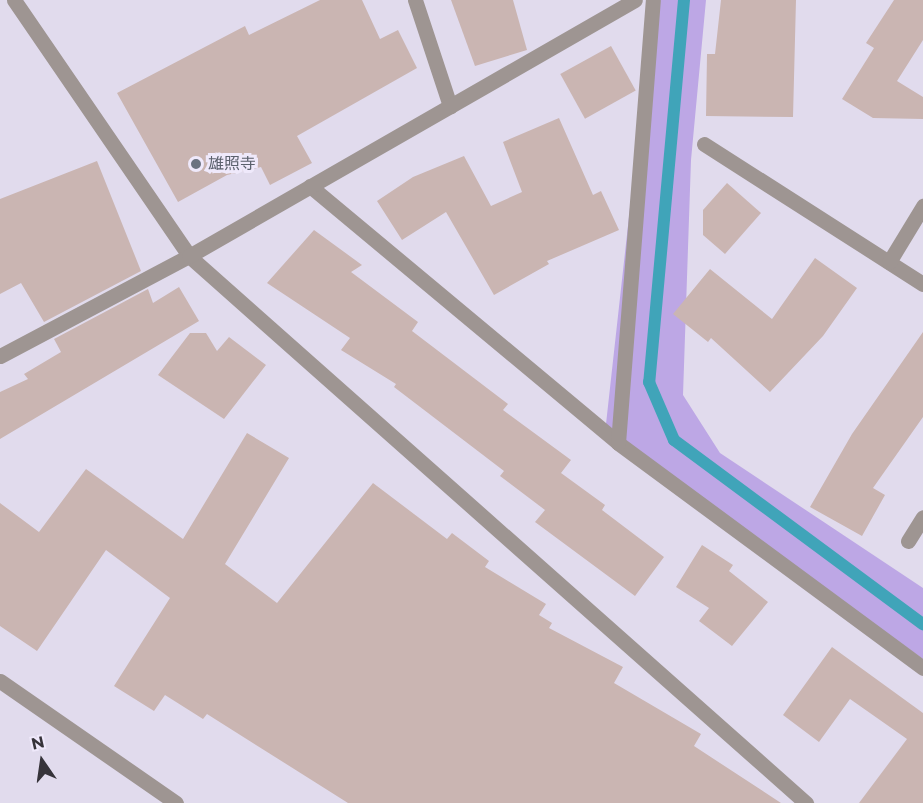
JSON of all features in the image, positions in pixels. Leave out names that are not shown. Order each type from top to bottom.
[{"type":"street","points":[[14,0],[189,256],[806,803]]},
{"type":"street","points":[[415,0],[450,106]]},
{"type":"street","points":[[0,356],[189,256],[635,0]]},
{"type":"street","points":[[618,443],[653,0]]},
{"type":"street","points":[[704,144],[923,284]]},
{"type":"street","points":[[310,186],[618,443],[923,668]]},
{"type":"street","points":[[889,262],[923,206]]},
{"type":"street","points":[[908,541],[923,517]]},
{"type":"street","points":[[0,681],[176,803]]},
{"type":"shaded area","points":[[653,0],[706,0],[691,160],[683,395],[720,453],[923,588],[923,659],[605,433]]},
{"type":"building","points":[[320,0],[362,0],[380,39],[398,30],[417,68],[297,136],[312,163],[270,185],[261,167],[227,175],[178,202],[117,93],[245,26],[249,35]]},
{"type":"building","points":[[451,0],[513,0],[527,50],[475,66]]},
{"type":"building","points":[[721,0],[796,0],[793,117],[706,116],[707,54],[715,54]]},
{"type":"building","points":[[894,0],[923,0],[923,40],[897,81],[923,97],[923,119],[873,118],[842,99],[874,48],[866,43]]},
{"type":"building","points":[[611,46],[636,91],[585,119],[560,74]]},
{"type":"building","points":[[559,118],[593,195],[601,191],[619,230],[547,261],[549,264],[494,295],[446,212],[402,240],[377,201],[413,177],[464,156],[491,206],[522,192],[503,142]]},
{"type":"building","points":[[97,161],[141,271],[44,322],[21,283],[0,294],[0,199]]},
{"type":"building","points":[[727,183],[761,213],[725,254],[703,235],[703,210]]},
{"type":"building","points":[[314,230],[362,265],[351,272],[418,322],[412,331],[508,404],[503,410],[571,460],[561,473],[605,505],[602,510],[664,557],[635,596],[535,522],[545,510],[500,476],[504,471],[394,387],[396,384],[341,350],[350,338],[267,283]]},
{"type":"building","points":[[815,258],[857,288],[823,336],[770,392],[711,338],[708,342],[673,314],[710,269],[772,319]]},
{"type":"building","points":[[179,287],[199,321],[0,439],[0,392],[28,379],[24,374],[61,352],[54,339],[148,289],[153,303]]},
{"type":"building","points":[[923,332],[923,417],[873,488],[885,495],[862,536],[810,507],[852,434]]},
{"type":"building","points":[[190,333],[206,333],[217,351],[229,337],[266,365],[224,419],[158,375]]},
{"type":"building","points":[[247,433],[289,458],[225,564],[277,603],[373,483],[447,539],[452,533],[489,561],[485,567],[546,604],[539,615],[552,623],[549,628],[623,667],[614,683],[701,734],[694,746],[781,803],[348,803],[207,714],[203,719],[165,695],[154,711],[114,686],[170,598],[106,550],[37,651],[0,626],[0,503],[39,532],[86,469],[183,539]]},
{"type":"building","points":[[702,545],[733,565],[729,571],[768,602],[732,646],[699,621],[709,608],[676,587]]},
{"type":"building","points":[[832,647],[923,713],[923,803],[859,803],[907,739],[850,699],[819,742],[783,715]]},
{"type":"waterway","points":[[684,0],[649,382],[674,440],[923,624]]},
{"type":"place","name":"雄照寺","points":[[196,164]]}]
